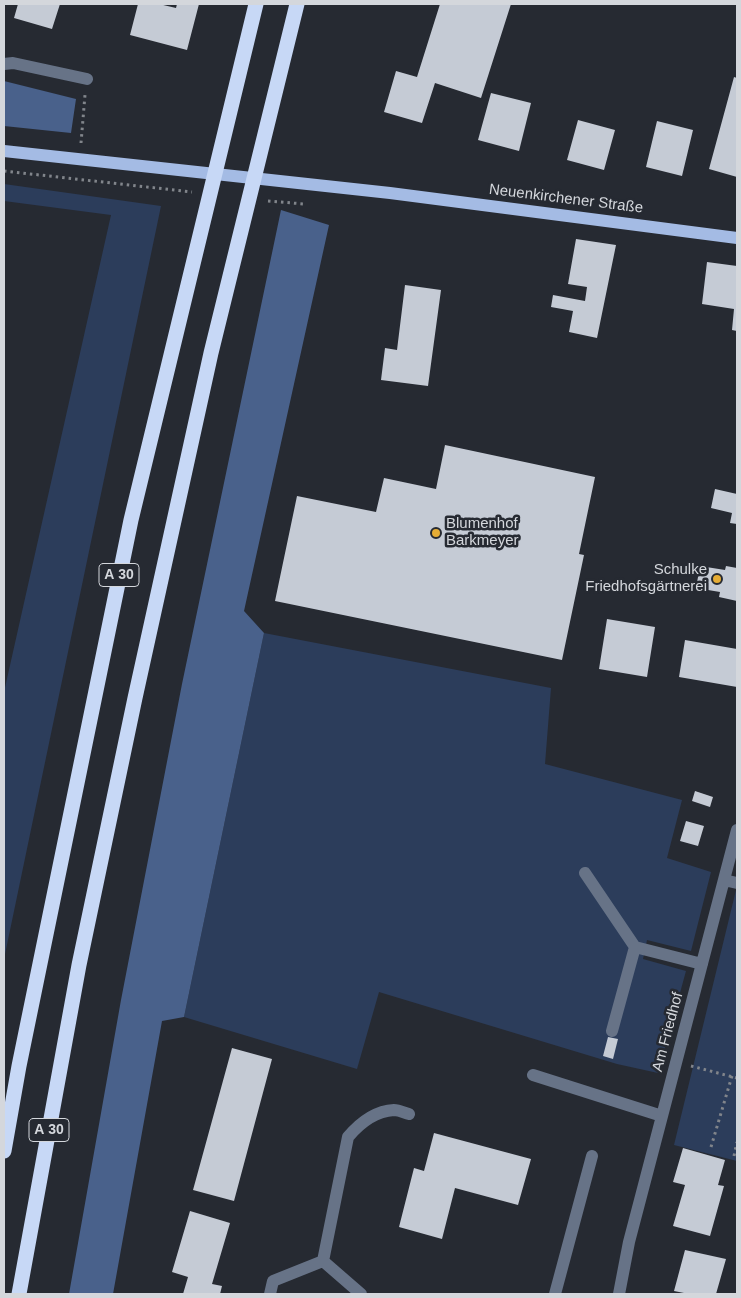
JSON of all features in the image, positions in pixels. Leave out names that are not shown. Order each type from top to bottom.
[{"type":"highway","name":"A 30","points":[[4,1151],[25,1037],[131,520],[256,4]]},
{"type":"highway","name":"A 30","points":[[19,1294],[79,965],[135,698],[209,363],[297,4]]},
{"type":"main road","name":"Neuenkirchener Straße","points":[[4,152],[390,193],[737,238]]},
{"type":"street","points":[[4,64],[13,63],[87,79]]},
{"type":"street","name":"Am Friedhof","points":[[618,1294],[629,1242],[737,830]]},
{"type":"street","points":[[585,873],[634,947],[702,964]]},
{"type":"street","points":[[724,880],[737,883]]},
{"type":"street","points":[[612,1032],[634,947]]},
{"type":"street","points":[[533,1075],[662,1116]]},
{"type":"street","points":[[323,1261],[348,1137],[357,1126],[377,1114],[395,1110],[409,1114]]},
{"type":"street","points":[[556,1294],[592,1156]]},
{"type":"street","points":[[270,1294],[273,1282],[323,1261]]},
{"type":"street","points":[[323,1261],[361,1294]]},
{"type":"path","points":[[82,141],[87,79]]},
{"type":"path","points":[[4,171],[124,184]]},
{"type":"path","points":[[676,1062],[737,1078]]},
{"type":"path","points":[[711,1147],[732,1076]]},
{"type":"path","points":[[734,1156],[737,1142]]},
{"type":"shaded area","points":[[4,81],[76,99],[71,133],[4,126]]},
{"type":"shaded area","points":[[4,184],[161,206],[4,959],[4,692],[111,215],[4,201]]},
{"type":"shaded area","points":[[281,210],[329,225],[244,611],[264,633],[184,1017],[162,1021],[113,1294],[69,1294],[121,1000],[182,684]]},
{"type":"shaded area","points":[[264,633],[551,688],[545,764],[682,800],[667,858],[711,872],[691,951],[647,940],[643,959],[686,971],[658,1073],[617,1064],[379,992],[357,1069],[184,1017]]},
{"type":"shaded area","points":[[737,886],[737,1161],[674,1145]]},
{"type":"building","points":[[18,4],[60,4],[52,29],[14,18]]},
{"type":"building","points":[[138,4],[159,4],[176,8],[177,4],[199,4],[187,50],[130,35]]},
{"type":"building","points":[[440,4],[511,4],[481,98],[435,83],[422,123],[384,112],[396,71],[417,77]]},
{"type":"building","points":[[734,77],[737,78],[737,177],[709,169]]},
{"type":"building","points":[[491,93],[531,103],[519,151],[478,140]]},
{"type":"building","points":[[578,120],[615,130],[604,170],[567,160]]},
{"type":"building","points":[[657,121],[693,130],[682,176],[646,167]]},
{"type":"building","points":[[576,239],[616,245],[597,338],[569,332],[573,311],[551,307],[553,295],[585,301],[587,287],[568,284]]},
{"type":"building","points":[[707,262],[737,266],[737,331],[732,330],[734,309],[702,304]]},
{"type":"building","points":[[405,285],[441,290],[428,386],[381,380],[385,348],[397,350]]},
{"type":"building","name":"Blumenhof Barkmeyer","points":[[445,445],[595,477],[579,554],[584,555],[562,660],[275,601],[297,496],[376,512],[384,478],[436,489]]},
{"type":"building","points":[[715,489],[737,494],[737,524],[730,523],[732,513],[711,508]]},
{"type":"building","name":"Schulke Friedhofsgärtnerei","points":[[700,566],[725,570],[726,566],[737,568],[737,601],[719,597],[720,592],[696,588]]},
{"type":"building","points":[[607,619],[655,627],[647,677],[599,669]]},
{"type":"building","points":[[685,640],[737,649],[737,687],[679,677]]},
{"type":"building","points":[[695,791],[713,797],[710,807],[692,801]]},
{"type":"building","points":[[686,821],[704,826],[698,846],[680,841]]},
{"type":"building","points":[[608,1037],[618,1039],[613,1059],[603,1056]]},
{"type":"building","points":[[232,1048],[272,1059],[234,1201],[193,1190]]},
{"type":"building","points":[[434,1133],[531,1159],[518,1205],[455,1188],[442,1239],[399,1227],[414,1168],[424,1171]]},
{"type":"building","points":[[683,1148],[725,1160],[718,1185],[724,1186],[710,1236],[673,1226],[685,1185],[673,1182]]},
{"type":"building","points":[[190,1211],[230,1223],[212,1284],[222,1286],[220,1294],[183,1294],[188,1277],[172,1272]]},
{"type":"building","points":[[685,1250],[726,1259],[716,1294],[689,1294],[674,1291]]},
{"type":"place","name":"Blumenhof Barkmeyer","points":[[436,533]]},
{"type":"place","name":"Schulke Friedhofsgärtnerei","points":[[717,579]]}]
